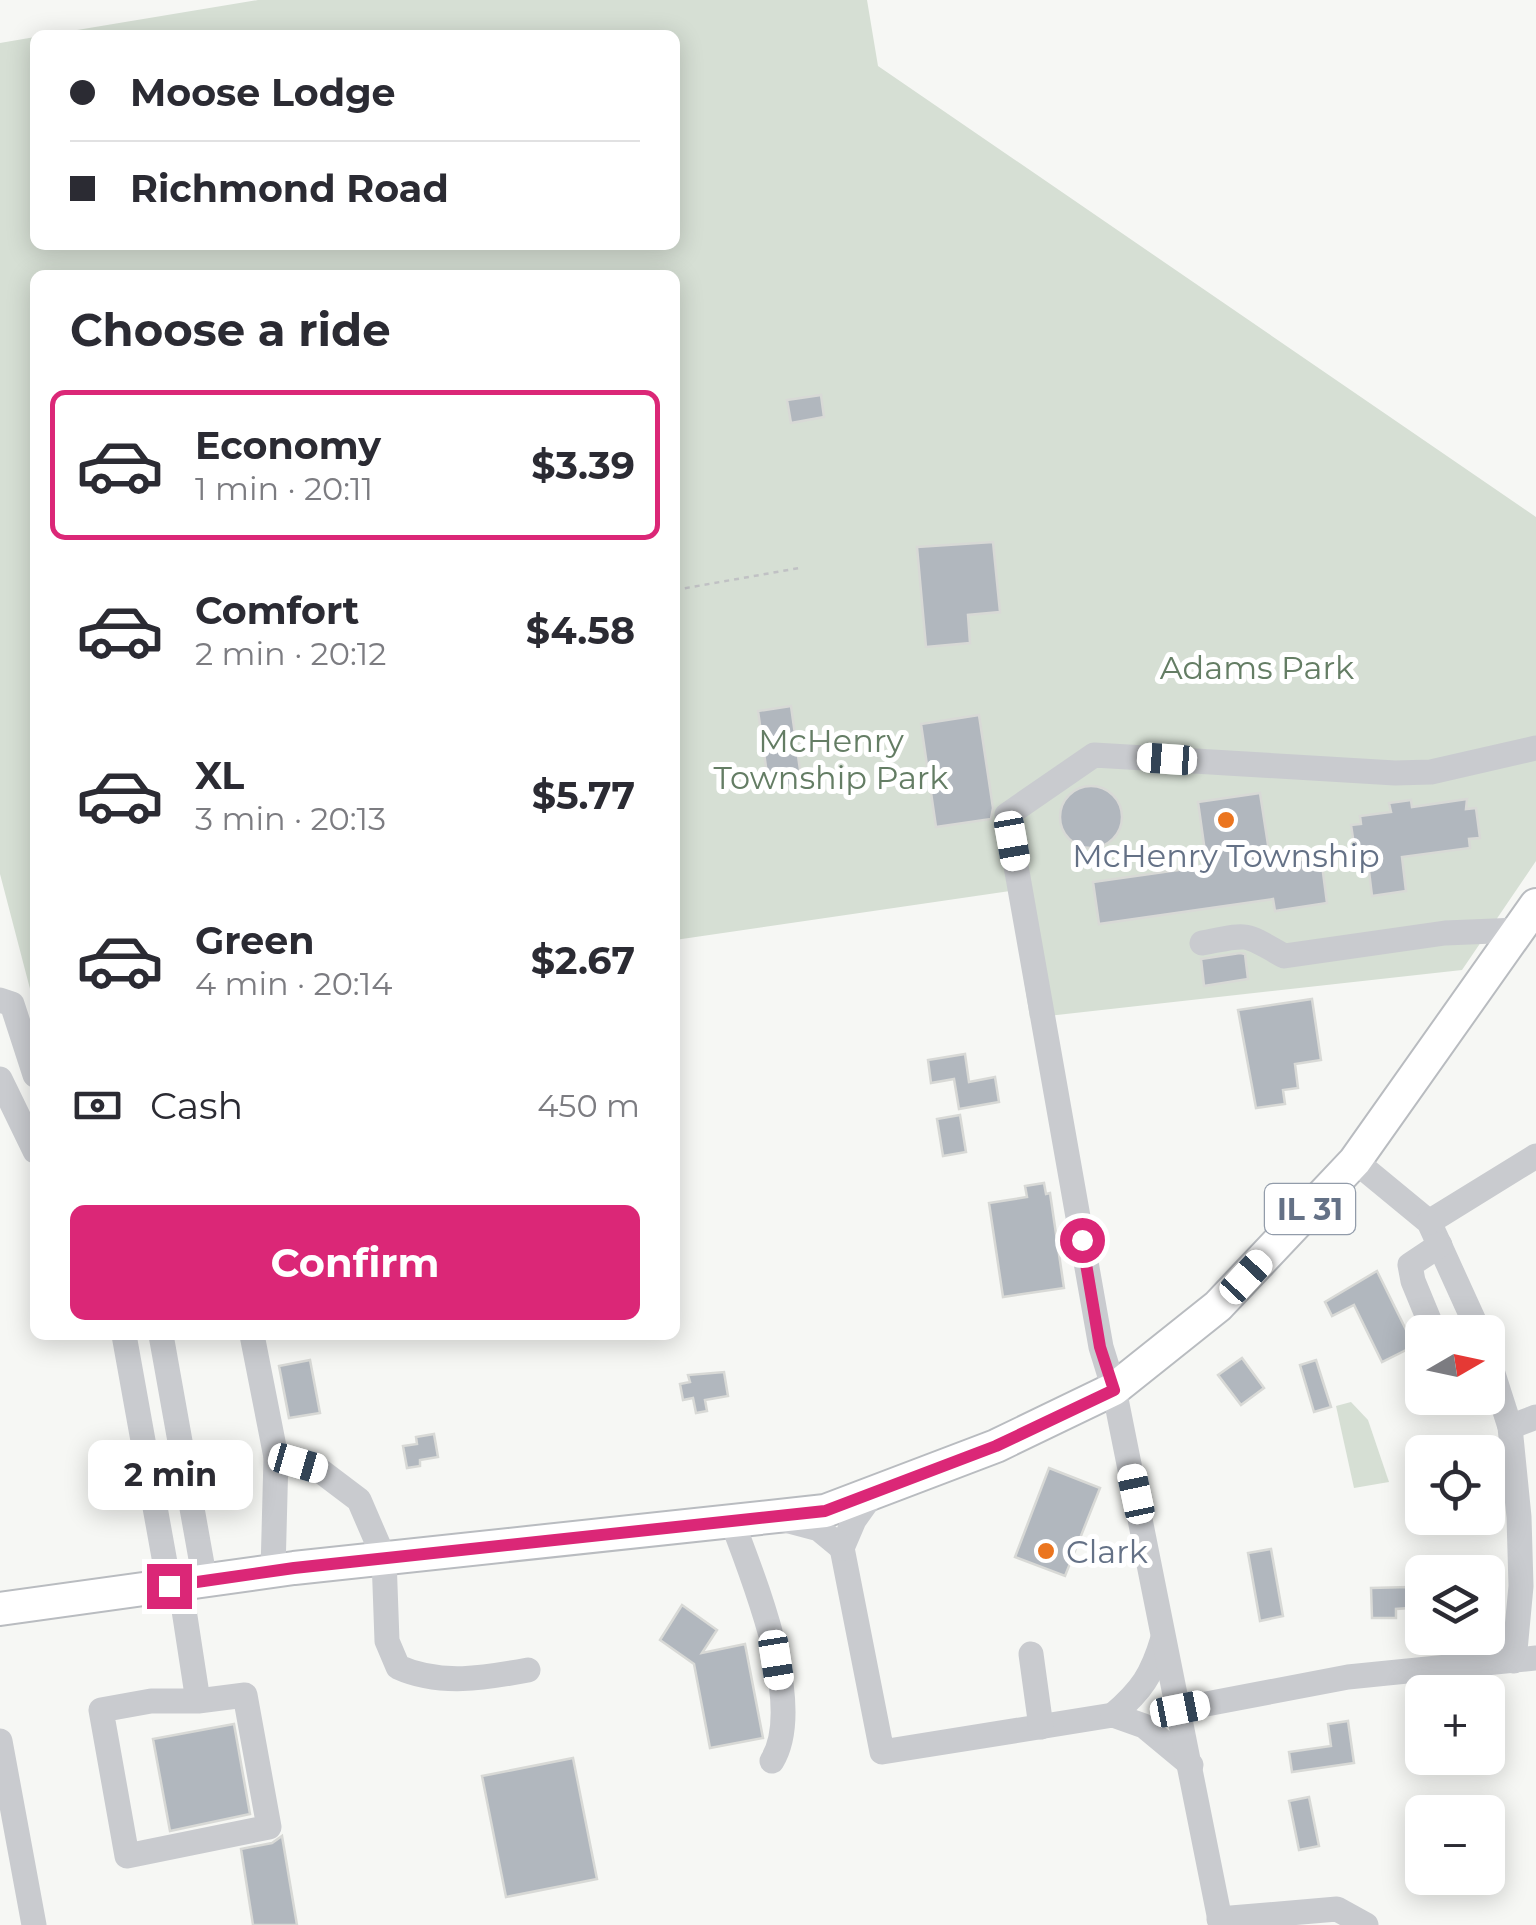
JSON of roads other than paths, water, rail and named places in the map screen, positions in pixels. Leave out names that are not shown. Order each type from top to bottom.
[{"type":"main road","name":"IL 31","points":[[0,1609],[273,1570],[825,1511],[996,1446],[1114,1390],[1218,1306],[1355,1161],[1527,918]]},
{"type":"street","points":[[1366,1925],[1337,1908],[1220,1922],[1114,1390],[1100,1347],[1007,816],[1094,754],[1395,773],[1467,766],[1536,748]]},
{"type":"street","points":[[1202,943],[1246,935],[1260,938],[1284,956],[1527,918]]},
{"type":"street","points":[[0,1000],[12,1004],[30,1060]]},
{"type":"street","points":[[0,1079],[30,1141]]},
{"type":"street","points":[[1427,1315],[1410,1265],[1435,1233],[1536,1156]]},
{"type":"street","points":[[1355,1161],[1435,1233],[1471,1315]]},
{"type":"street","points":[[124,1340],[185,1583]]},
{"type":"street","points":[[161,1340],[198,1701]]},
{"type":"street","points":[[253,1340],[276,1457],[273,1570]]},
{"type":"street","points":[[1180,1709],[1348,1677],[1525,1660],[1519,1517],[1505,1411]]},
{"type":"street","points":[[1510,1427],[1536,1416]]},
{"type":"street","points":[[276,1457],[318,1469],[360,1500],[384,1558],[388,1641],[398,1667],[418,1676],[475,1680],[528,1670]]},
{"type":"street","points":[[874,1492],[854,1520],[842,1548],[882,1752],[1113,1716],[1144,1726],[1190,1765]]},
{"type":"street","points":[[771,1516],[819,1528],[842,1548]]},
{"type":"street","points":[[732,1521],[775,1653],[782,1724],[772,1760]]},
{"type":"street","points":[[1113,1716],[1137,1695],[1153,1670],[1164,1634]]},
{"type":"street","points":[[1031,1654],[1042,1726]]},
{"type":"street","points":[[246,1696],[270,1827],[127,1856],[101,1710],[151,1701],[198,1701],[246,1696]]},
{"type":"street","points":[[0,1742],[9,1838],[34,1925]]},
{"type":"place","name":"McHenry Township","points":[[1226,820]]},
{"type":"place","name":"Clark","points":[[1046,1551]]},
{"type":"park label","name":"Adams Park","points":[[1257,667]]},
{"type":"park label","name":"McHenry Township Park","points":[[831,758]]}]
